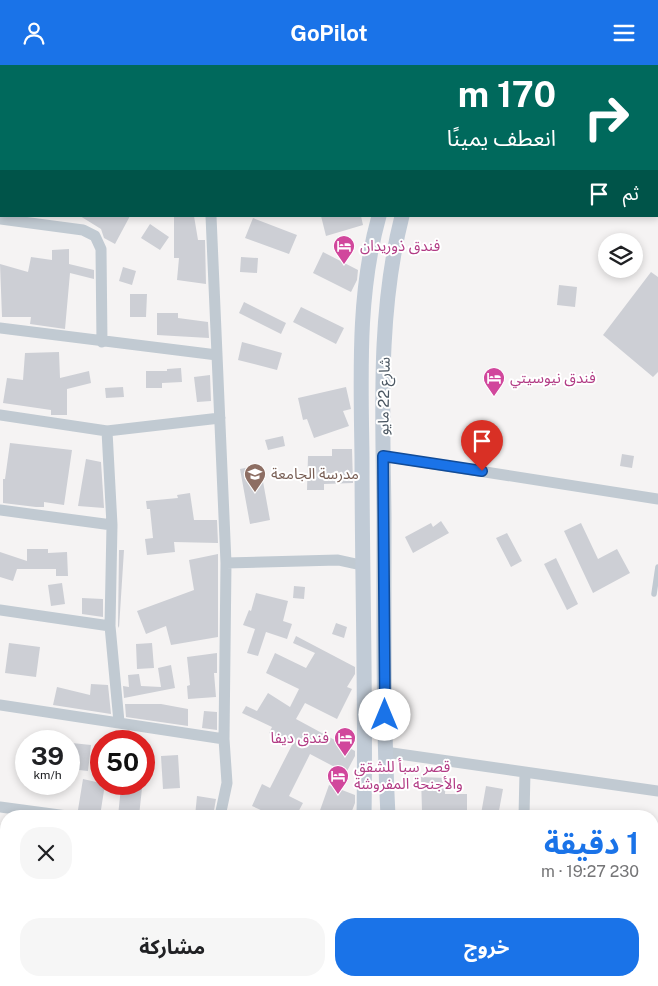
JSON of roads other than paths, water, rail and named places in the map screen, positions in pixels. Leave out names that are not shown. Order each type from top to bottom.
[{"type":"main road","name":"شارع 22 مايو","points":[[388,810],[385,752],[382,385],[386,314],[402,217]]},
{"type":"main road","name":"شارع 22 مايو","points":[[364,810],[360,384],[363,313],[375,221]]},
{"type":"main road","points":[[362,565],[384,564]]},
{"type":"main road","points":[[365,752],[385,752]]},
{"type":"street","points":[[211,217],[226,563],[224,739],[227,783],[221,810]]},
{"type":"street","points":[[0,219],[83,230],[95,236],[101,249],[102,342]]},
{"type":"street","points":[[0,328],[218,355]]},
{"type":"street","points":[[0,415],[107,431],[220,419]]},
{"type":"street","points":[[107,431],[112,525],[110,626],[119,723]]},
{"type":"street","points":[[383,456],[658,499]]},
{"type":"street","points":[[0,511],[112,525]]},
{"type":"street","points":[[226,563],[338,559],[362,565]]},
{"type":"street","points":[[0,610],[110,626]]},
{"type":"street","points":[[0,705],[224,739]]},
{"type":"street","points":[[385,752],[658,791]]},
{"type":"street","points":[[524,772],[524,810]]},
{"type":"street","points":[[0,807],[22,810]]},
{"type":"lane","points":[[654,594],[658,567]]},
{"type":"place","name":"فندق ذوريدان","points":[[344,265]]},
{"type":"place","name":"فندق نيوسيتي","points":[[494,397]]},
{"type":"place","name":"مدرسة الجامعة","points":[[255,493]]},
{"type":"place","name":"فندق ديفا","points":[[345,757]]},
{"type":"place","name":"قصر سبأ للشقق والأجنحة المفروشة","points":[[338,795]]}]
